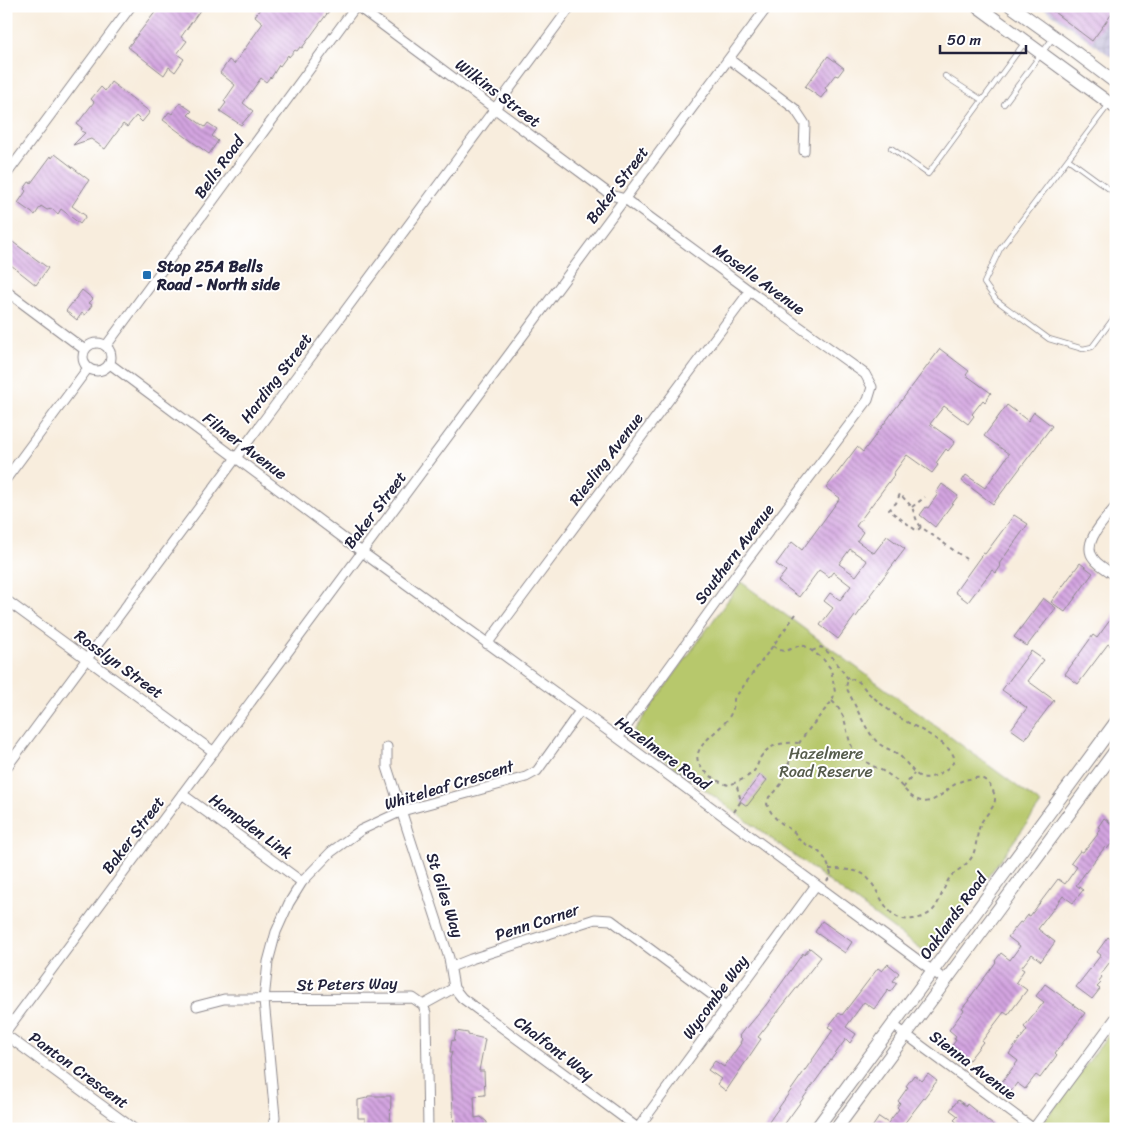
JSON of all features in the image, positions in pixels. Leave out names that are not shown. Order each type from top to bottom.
[{"type":"main road","points":[[977,6],[1041,53],[1114,102]]},
{"type":"main road","points":[[1011,6],[1116,83]]},
{"type":"main road","name":"Oaklands Road","points":[[816,1129],[1115,724]]},
{"type":"main road","name":"Oaklands Road","points":[[836,1129],[1116,750]]},
{"type":"street","points":[[6,175],[131,6]]},
{"type":"street","name":"Wilkins Street","points":[[357,6],[611,195],[625,199]]},
{"type":"street","name":"Bells Road","points":[[106,346],[357,6]]},
{"type":"street","name":"Harding Street","points":[[6,768],[571,6]]},
{"type":"street","name":"Baker Street","points":[[6,1033],[768,6]]},
{"type":"street","points":[[729,58],[795,109],[804,124],[804,151]]},
{"type":"street","name":"Moselle Avenue","points":[[625,199],[865,374],[872,387]]},
{"type":"street","points":[[6,291],[85,350]]},
{"type":"street","name":"Riesling Avenue","points":[[487,644],[750,291]]},
{"type":"street","points":[[92,343],[102,343],[111,353],[110,364],[106,368],[97,371],[88,368],[83,357],[85,350],[92,343]]},
{"type":"street","name":"Filmer Avenue","points":[[110,364],[362,552]]},
{"type":"street","points":[[6,480],[88,368]]},
{"type":"street","name":"Southern Avenue","points":[[618,738],[738,572],[868,400],[872,387]]},
{"type":"street","points":[[1116,506],[1091,539],[1089,549],[1093,559],[1116,576]]},
{"type":"street","name":"Hazelmere Road","points":[[362,552],[618,738],[945,980]]},
{"type":"street","name":"Rosslyn Street","points":[[6,600],[214,752]]},
{"type":"street","name":"Whiteleaf Crescent","points":[[272,1129],[275,1117],[264,1000],[268,962],[276,932],[289,903],[302,882],[331,852],[361,830],[402,812],[526,778],[536,771],[580,711]]},
{"type":"street","name":"St Giles Way","points":[[387,747],[387,767],[449,958],[454,988]]},
{"type":"street","name":"Hampden Link","points":[[182,794],[302,882]]},
{"type":"street","name":"Wycombe Way","points":[[638,1128],[727,1006],[818,887]]},
{"type":"street","name":"Penn Corner","points":[[451,967],[595,919],[611,920],[727,1006]]},
{"type":"street","points":[[428,1129],[426,1013],[423,1005],[454,988]]},
{"type":"street","name":"Chalfont Way","points":[[454,988],[462,998],[638,1128]]},
{"type":"street","name":"St Peters Way","points":[[197,1006],[224,999],[413,998],[423,1005]]},
{"type":"street","points":[[1034,1129],[1116,1017]]},
{"type":"street","name":"Sienna Avenue","points":[[894,1025],[1034,1129]]},
{"type":"street","name":"Panton Crescent","points":[[6,1033],[134,1129]]},
{"type":"lane","points":[[1004,104],[1054,37]]},
{"type":"lane","points":[[891,148],[928,174],[1026,41]]},
{"type":"lane","points":[[944,76],[982,100]]},
{"type":"lane","points":[[1114,102],[1000,249],[984,283],[996,300],[1049,339],[1083,349],[1092,347],[1116,315]]},
{"type":"lane","points":[[1068,159],[1116,194]]},
{"type":"path","points":[[921,526],[917,531],[889,510],[896,503],[900,494],[912,507],[921,526],[966,559]]},
{"type":"path","points":[[912,507],[925,497]]},
{"type":"path","points":[[796,614],[734,699],[734,707],[729,718],[705,741],[699,750],[698,761],[703,770],[723,784],[729,785],[736,783],[755,771],[760,759],[767,750],[776,744],[798,743]]},
{"type":"path","points":[[772,646],[777,650],[786,651],[802,644],[812,651],[823,659],[831,669],[836,692],[832,702],[798,743],[781,784],[769,797],[766,804],[775,819],[795,832],[796,837],[801,841],[820,853],[827,863],[831,875],[818,887]]},
{"type":"path","points":[[812,651],[820,647],[830,654],[849,680]]},
{"type":"path","points":[[849,680],[858,680],[865,690],[884,706],[944,744],[953,754],[954,759],[950,766],[931,778],[924,778],[914,774],[894,751],[881,746],[870,735],[846,687],[849,680]]},
{"type":"path","points":[[829,869],[844,869],[864,875],[872,884],[887,909],[899,918],[912,920],[931,912],[951,877],[971,858],[979,827],[992,808],[995,799],[987,781],[978,778],[956,784],[934,800],[925,802],[912,797],[894,778],[862,760],[849,740],[844,717],[839,708],[832,702]]},
{"type":"path","points":[[903,788],[914,774]]},
{"type":"path","points":[[728,820],[741,801],[736,783]]},
{"type":"shaded area","points":[[1041,6],[1116,6],[1116,60]]},
{"type":"green space","name":"Hazelmere Road Reserve","points":[[741,582],[1041,804],[933,952],[927,954],[635,738],[635,729]]},
{"type":"green space","points":[[1116,1025],[1116,1129],[1046,1129],[1041,1125]]},
{"type":"building","points":[[160,6],[203,6],[181,37],[187,41],[177,54],[184,59],[175,72],[169,67],[164,75],[128,47]]},
{"type":"building","points":[[262,6],[322,6],[329,11],[302,48],[300,47],[297,51],[295,50],[289,57],[288,55],[266,82],[261,78],[243,103],[253,111],[241,125],[220,111],[226,103],[224,101],[235,85],[220,73],[229,60],[234,64],[263,23],[255,16]]},
{"type":"building","points":[[1046,6],[1116,6],[1116,8],[1092,41]]},
{"type":"building","points":[[828,56],[844,68],[838,76],[835,75],[825,88],[827,90],[821,98],[805,87]]},
{"type":"building","points":[[111,82],[150,112],[142,122],[136,116],[127,127],[123,124],[105,149],[91,139],[73,145],[85,133],[81,131],[82,128],[77,124],[94,102],[91,99],[101,87],[105,91]]},
{"type":"building","points":[[180,103],[192,111],[188,115],[205,127],[208,123],[217,129],[212,136],[218,141],[209,154],[163,120],[169,112],[172,114]]},
{"type":"building","points":[[55,154],[89,180],[72,206],[86,216],[80,224],[61,209],[58,214],[52,209],[47,210],[41,206],[35,215],[18,203],[26,191],[24,189],[29,182],[31,183],[51,156],[52,158]]},
{"type":"building","points":[[6,237],[48,268],[36,285],[6,261]]},
{"type":"building","points":[[82,290],[93,299],[89,303],[92,305],[85,315],[82,313],[77,320],[66,311]]},
{"type":"building","points":[[940,349],[969,371],[966,375],[991,393],[985,402],[983,400],[972,414],[974,416],[968,424],[944,406],[930,424],[955,442],[948,451],[946,449],[936,463],[938,465],[932,473],[907,455],[856,526],[863,532],[857,541],[874,553],[887,536],[905,549],[838,639],[820,625],[833,608],[824,601],[830,593],[840,600],[851,586],[833,572],[829,577],[819,570],[799,597],[778,581],[786,571],[776,564],[792,542],[802,550],[840,498],[826,488],[857,447],[863,452]],"holes":[[[850,549],[867,561],[856,576],[839,564]]]},
{"type":"building","points":[[1007,405],[1028,421],[1034,412],[1052,426],[993,504],[962,481],[966,475],[985,488],[1009,454],[984,436]]},
{"type":"building","points":[[942,484],[958,496],[935,527],[920,515],[926,507],[928,508],[938,494],[936,493]]},
{"type":"building","points":[[1014,515],[1028,524],[999,564],[1001,566],[996,573],[992,570],[968,602],[955,592]]},
{"type":"building","points":[[1080,563],[1093,573],[1065,612],[1051,602]]},
{"type":"building","points":[[1043,598],[1056,608],[1027,646],[1014,637]]},
{"type":"building","points":[[1116,612],[1116,640],[1111,646],[1108,644],[1078,684],[1065,674],[1093,635],[1097,638]]},
{"type":"building","points":[[1031,651],[1044,660],[1028,681],[1054,700],[1025,739],[1011,729],[1027,708],[1002,690]]},
{"type":"building","points":[[760,775],[767,780],[747,806],[740,801]]},
{"type":"building","points":[[1104,818],[1116,827],[1116,838],[1107,849],[1105,847],[1076,885],[1083,890],[1073,903],[1063,896],[1038,929],[1055,942],[1041,961],[1032,954],[1021,968],[1024,970],[1016,982],[1027,990],[1008,1015],[1004,1012],[969,1060],[951,1047],[956,1040],[954,1039],[956,1036],[949,1030],[1001,953],[1010,960],[1020,946],[1008,937],[1020,922],[1022,923],[1028,915],[1030,916],[1058,879],[1065,884],[1077,867],[1071,863],[1080,851],[1083,852],[1098,834],[1100,828],[1098,827]]},
{"type":"building","points":[[822,921],[852,942],[845,953],[815,932]]},
{"type":"building","points":[[1108,937],[1116,943],[1116,954],[1100,975],[1102,977],[1099,981],[1101,983],[1097,987],[1100,989],[1092,999],[1076,987],[1101,955],[1097,952]]},
{"type":"building","points":[[810,948],[821,957],[758,1037],[761,1039],[726,1091],[717,1084],[721,1079],[708,1070],[715,1061],[724,1067],[741,1043],[742,1039],[739,1036],[766,1005],[803,953],[804,955]]},
{"type":"building","points":[[888,964],[899,973],[893,981],[897,983],[890,992],[888,990],[874,1009],[864,1002],[846,1027],[856,1034],[850,1043],[846,1039],[781,1129],[764,1129],[833,1030],[828,1027],[839,1013],[842,1015],[878,968],[882,971]]},
{"type":"building","points":[[1045,984],[1085,1013],[1055,1053],[1057,1055],[1040,1078],[1036,1075],[1025,1089],[1017,1083],[1011,1091],[1001,1083],[1018,1061],[1009,1054],[1027,1030],[1024,1027],[1044,1002],[1036,996]]},
{"type":"building","points":[[456,1031],[485,1039],[479,1071],[484,1071],[485,1095],[474,1096],[475,1118],[481,1117],[487,1122],[487,1129],[454,1129],[450,1059],[452,1052],[450,1052]]},
{"type":"building","points":[[928,1074],[937,1081],[900,1129],[871,1129],[879,1117],[888,1123],[899,1109],[897,1107],[900,1103],[898,1101],[914,1075],[922,1081]]},
{"type":"building","points":[[368,1096],[391,1096],[390,1129],[365,1129],[365,1118],[358,1118],[358,1100]]},
{"type":"building","points":[[958,1100],[966,1106],[967,1104],[998,1129],[965,1129],[954,1120],[958,1116],[950,1110]]},
{"type":"place","name":"Stop 25A Bells Road - North side","points":[[147,275]]}]
